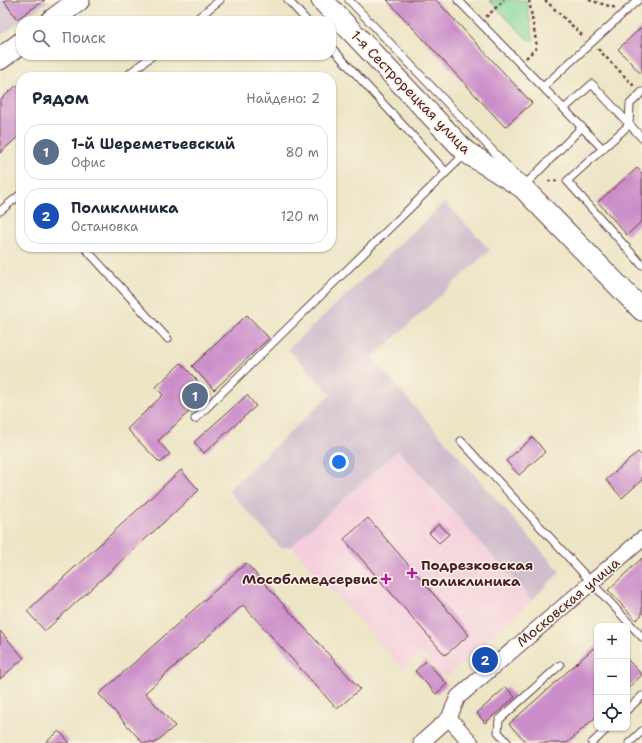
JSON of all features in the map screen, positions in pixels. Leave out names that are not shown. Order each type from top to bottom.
[{"type":"street","points":[[58,16],[79,0]]},
{"type":"street","name":"1-я Сестрорецкая улица","points":[[322,0],[466,152],[522,187],[642,310]]},
{"type":"street","points":[[0,59],[16,47]]},
{"type":"street","name":"Московская улица","points":[[449,718],[458,697],[642,539]]},
{"type":"street","points":[[421,743],[449,718],[471,743]]},
{"type":"lane","points":[[200,16],[220,0]]},
{"type":"lane","points":[[288,0],[302,16]]},
{"type":"lane","points":[[349,0],[514,173],[522,187],[582,127]]},
{"type":"lane","points":[[458,0],[603,149]]},
{"type":"lane","points":[[542,87],[637,0]]},
{"type":"lane","points":[[336,52],[446,172]]},
{"type":"lane","points":[[131,72],[147,60]]},
{"type":"lane","points":[[564,109],[592,84],[642,138]]},
{"type":"lane","points":[[641,93],[630,104],[629,125],[567,181],[641,260]]},
{"type":"lane","points":[[195,419],[466,152]]},
{"type":"lane","points":[[0,211],[16,198]]},
{"type":"lane","points":[[89,252],[168,339]]},
{"type":"lane","points":[[461,441],[642,637]]},
{"type":"lane","points":[[508,743],[498,732],[499,720],[560,665]]},
{"type":"lane","points":[[630,707],[642,696]]},
{"type":"lane","points":[[592,743],[605,731]]},
{"type":"lane","points":[[629,743],[642,731]]},
{"type":"path","points":[[480,22],[504,0]]},
{"type":"path","points":[[520,64],[537,47],[529,0]]},
{"type":"path","points":[[545,0],[579,34],[591,42],[641,93]]},
{"type":"path","points":[[589,0],[626,11]]},
{"type":"shaded area","points":[[0,0],[50,0],[28,16],[16,16],[16,24],[0,36]]},
{"type":"shaded area","points":[[445,202],[490,250],[372,358],[560,572],[532,600],[398,450],[291,546],[281,548],[228,490],[331,394],[288,349]]},
{"type":"shaded area","name":"Подрезковская поликлиника","points":[[398,450],[532,600],[445,678],[422,652],[403,669],[291,546]]},
{"type":"green space","points":[[489,0],[526,0],[534,40],[528,40]]},
{"type":"building","points":[[45,0],[21,16],[16,16],[16,18],[4,1]]},
{"type":"building","points":[[387,0],[436,0],[532,103],[505,127]]},
{"type":"building","points":[[642,27],[642,75],[618,49]]},
{"type":"building","points":[[16,86],[16,139],[0,153],[0,100]]},
{"type":"building","points":[[637,168],[642,173],[642,221],[627,235],[598,202]]},
{"type":"building","points":[[247,315],[269,338],[214,390],[192,366]]},
{"type":"building","points":[[181,363],[209,393],[158,441],[170,454],[160,463],[127,429],[163,395],[156,387]]},
{"type":"building","points":[[247,395],[256,406],[204,453],[194,442]]},
{"type":"building","points":[[533,437],[545,452],[519,475],[506,461]]},
{"type":"building","points":[[638,452],[642,456],[642,480],[622,498],[606,480]]},
{"type":"building","points":[[181,470],[199,490],[45,631],[27,611]]},
{"type":"building","points":[[368,518],[469,635],[445,655],[344,539]]},
{"type":"building","points":[[439,524],[449,534],[439,543],[429,533]]},
{"type":"building","points":[[642,558],[642,615],[636,620],[608,590]]},
{"type":"building","points":[[246,563],[360,689],[337,709],[243,605],[145,693],[175,726],[155,743],[143,743],[99,694]]},
{"type":"building","points":[[0,631],[24,658],[0,679]]},
{"type":"building","points":[[594,648],[594,719],[567,743],[527,743],[509,724]]},
{"type":"building","points":[[426,661],[447,684],[436,694],[415,671]]},
{"type":"building","points":[[630,662],[642,675],[630,686]]},
{"type":"building","points":[[506,687],[515,697],[485,723],[477,713]]},
{"type":"building","points":[[59,731],[70,743],[45,743]]},
{"type":"place","name":"1-й Шереметьевский","points":[[195,396]]},
{"type":"place","name":"Подрезковская поликлиника","points":[[412,573]]},
{"type":"place","name":"Мособлмедсервис","points":[[386,579]]},
{"type":"place","name":"Поликлиника","points":[[485,660]]}]
